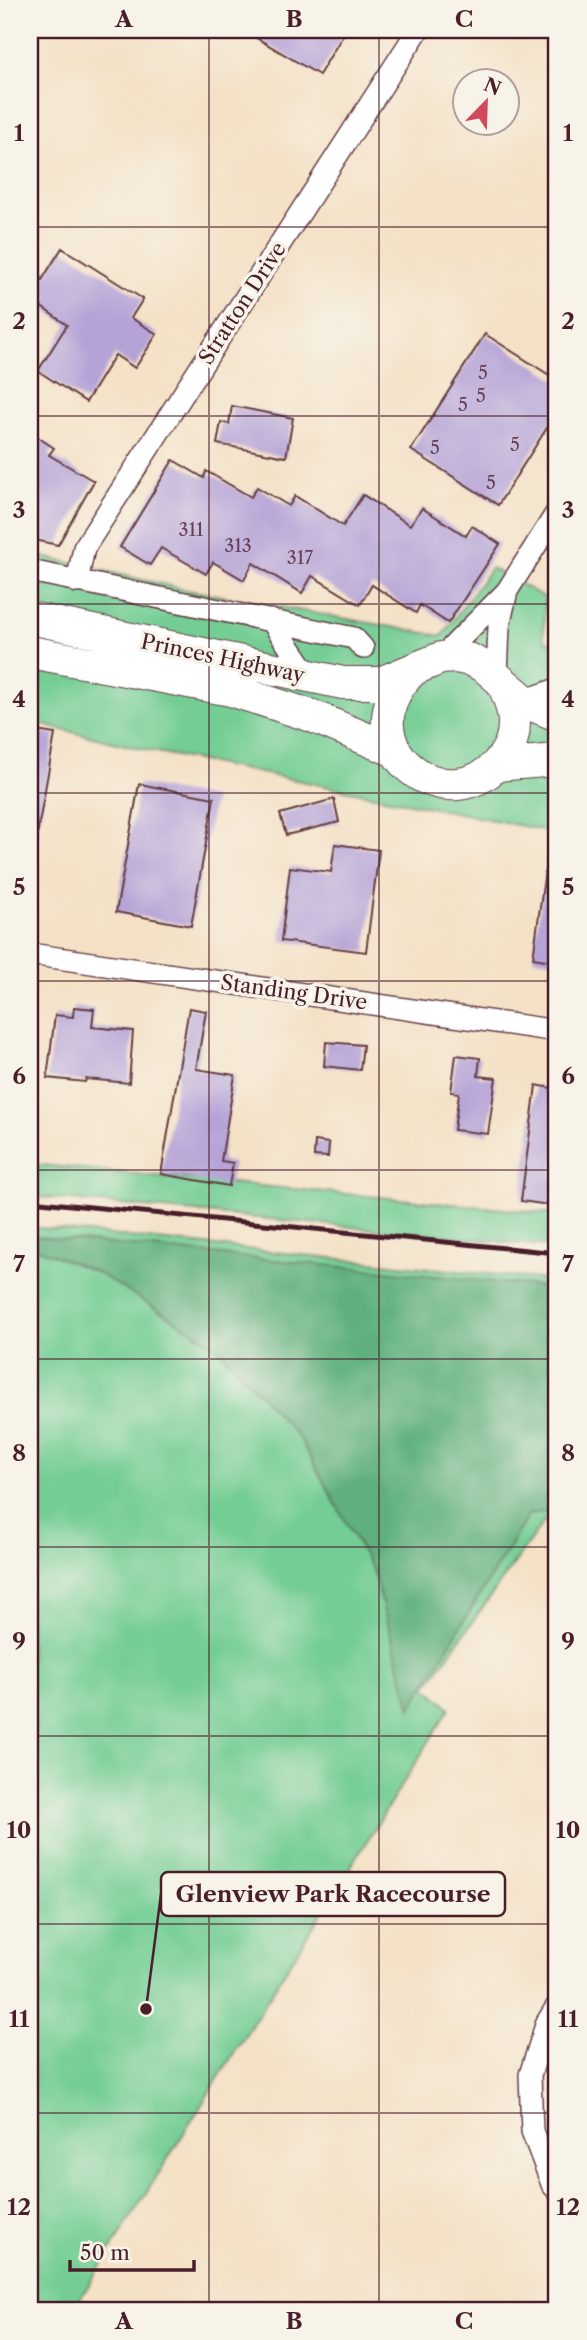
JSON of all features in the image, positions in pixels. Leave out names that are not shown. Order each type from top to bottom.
[{"type":"highway","name":"Princes Highway","points":[[30,618],[343,683],[380,682],[427,663],[456,657],[485,667],[509,688],[557,715]]},
{"type":"highway","name":"Princes Highway","points":[[30,652],[231,690],[312,716],[395,751],[405,765],[419,776],[443,783],[468,782],[484,776],[497,765],[557,760]]},
{"type":"highway","points":[[395,751],[387,716],[392,698],[401,681],[427,663]]},
{"type":"highway","points":[[497,765],[510,747],[515,726],[509,688]]},
{"type":"street","name":"Stratton Drive","points":[[77,582],[84,548],[418,30]]},
{"type":"street","points":[[427,663],[507,591],[557,512]]},
{"type":"street","points":[[30,572],[354,638],[363,648]]},
{"type":"street","points":[[507,591],[499,626],[509,688],[532,698],[557,690]]},
{"type":"street","points":[[271,620],[309,676]]},
{"type":"street","name":"Standing Drive","points":[[30,954],[557,1031]]},
{"type":"street","points":[[557,2006],[547,2022],[530,2075],[533,2131],[552,2184],[557,2190]]},
{"type":"green space","points":[[30,554],[187,590],[442,636],[491,568],[544,597],[544,639],[557,647],[557,833],[142,749],[30,722]]},
{"type":"green space","points":[[30,1164],[557,1214],[557,1247],[30,1196]]},
{"type":"green space","points":[[30,1227],[557,1281],[557,1503],[426,1687],[450,1708],[73,2310],[30,2310]]},
{"type":"green space","points":[[30,1236],[557,1288],[557,1510],[529,1514],[411,1708],[373,1571],[300,1439],[215,1345],[96,1272],[30,1246]]},
{"type":"building","points":[[243,30],[346,30],[319,75]]},
{"type":"building","points":[[62,248],[143,299],[131,318],[157,334],[135,368],[115,355],[86,402],[38,371],[67,325],[30,299]]},
{"type":"building","points":[[485,334],[557,380],[557,412],[498,505],[411,450]]},
{"type":"building","points":[[232,406],[293,418],[286,457],[217,444],[221,422],[229,424]]},
{"type":"building","points":[[30,432],[54,448],[49,455],[94,481],[58,545],[30,539]]},
{"type":"building","points":[[173,460],[204,478],[206,471],[251,497],[257,487],[289,506],[295,496],[343,526],[363,495],[410,525],[422,508],[466,536],[472,526],[500,544],[448,623],[420,605],[416,613],[372,585],[360,605],[312,576],[302,593],[253,563],[244,580],[213,562],[206,574],[161,548],[150,565],[120,547]]},
{"type":"building","points":[[30,730],[55,734],[37,835],[30,834]]},
{"type":"building","points":[[139,784],[214,798],[191,926],[116,912]]},
{"type":"building","points":[[334,799],[339,822],[286,835],[280,814]]},
{"type":"building","points":[[549,842],[557,842],[557,962],[533,958]]},
{"type":"building","points":[[335,844],[379,850],[366,952],[281,941],[290,867],[331,872]]},
{"type":"building","points":[[74,1007],[94,1009],[92,1027],[133,1031],[129,1083],[47,1078],[55,1015],[73,1017]]},
{"type":"building","points":[[189,1008],[206,1011],[196,1069],[235,1075],[221,1161],[233,1163],[229,1186],[161,1174]]},
{"type":"building","points":[[326,1042],[363,1045],[360,1070],[324,1066]]},
{"type":"building","points":[[456,1055],[480,1058],[478,1076],[496,1078],[488,1134],[454,1130],[459,1093],[451,1092]]},
{"type":"building","points":[[536,1085],[557,1089],[557,1145],[552,1178],[557,1179],[557,1206],[521,1201]]},
{"type":"building","points":[[315,1141],[329,1143],[328,1157],[314,1156]]},
{"type":"railway","points":[[30,1201],[557,1253]]},
{"type":"place","name":"Glenview Park Racecourse","points":[[146,2009]]}]
